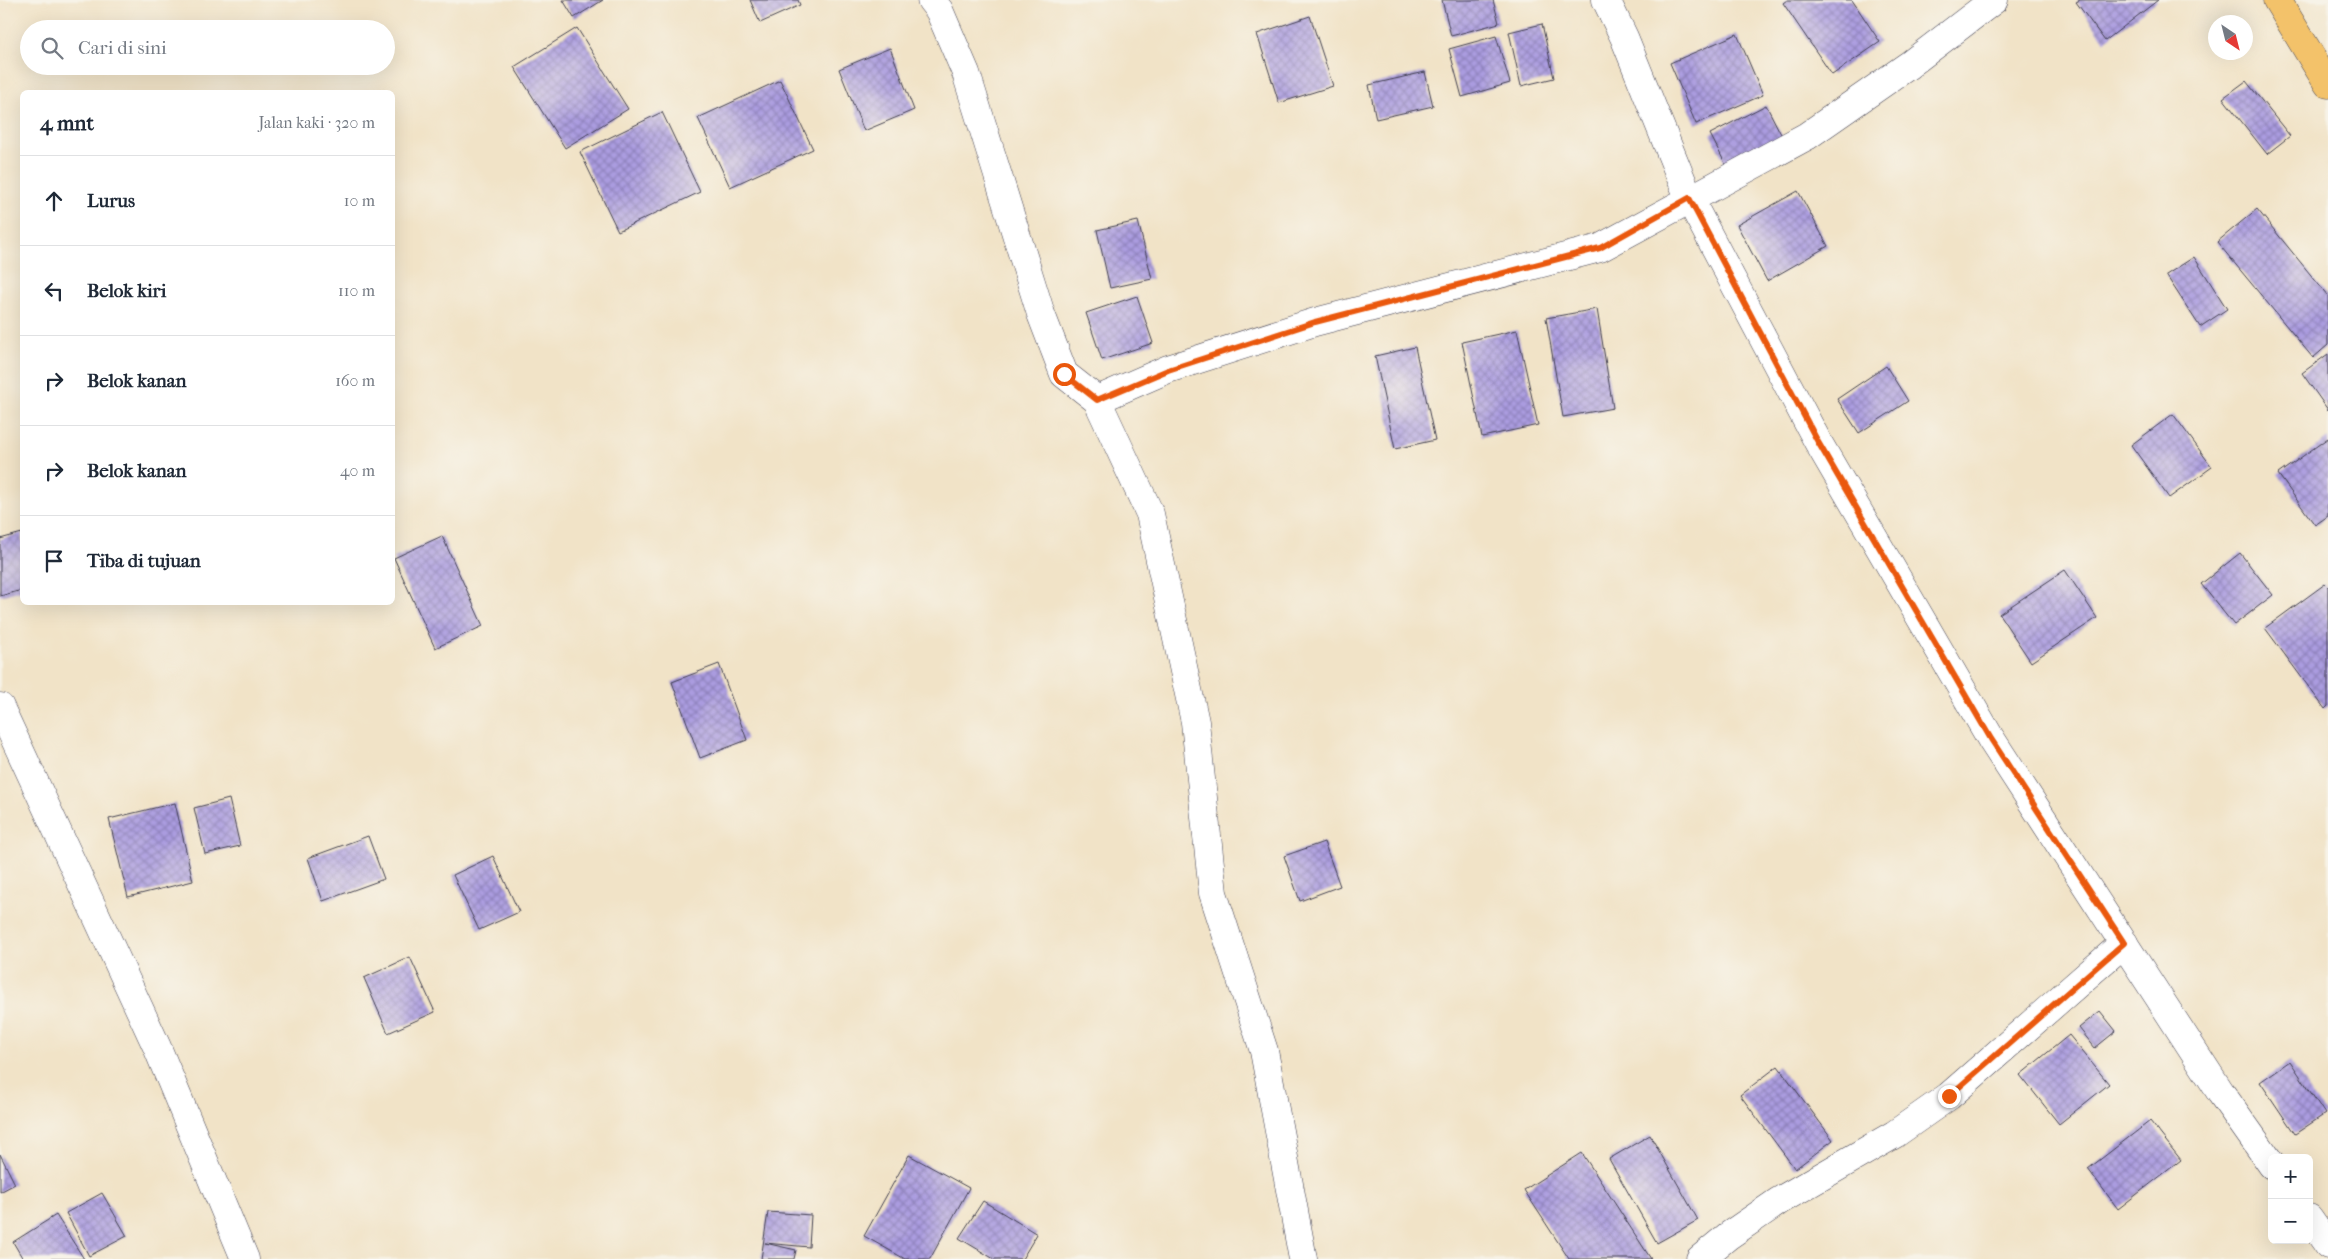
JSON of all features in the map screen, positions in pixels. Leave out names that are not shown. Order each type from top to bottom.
[{"type":"main road","points":[[2277,0],[2328,84]]},
{"type":"street","points":[[931,0],[939,10],[966,73],[1042,314],[1064,374],[1097,400],[1150,514],[1195,722],[1213,893],[1264,1051],[1303,1259]]},
{"type":"street","points":[[1606,0],[1624,37],[1689,198],[1818,442],[1991,739],[2221,1093],[2268,1159]]},
{"type":"street","points":[[1097,400],[1168,370],[1315,322],[1600,248],[1689,198],[1807,136],[1909,65],[1994,0]]},
{"type":"street","points":[[0,707],[157,1047],[245,1259]]},
{"type":"street","points":[[1700,1259],[1728,1236],[1778,1201],[1895,1134],[1949,1096],[2124,943]]},
{"type":"street","points":[[2313,1224],[2328,1245]]},
{"type":"building","points":[[563,0],[603,0],[574,18]]},
{"type":"building","points":[[750,0],[798,0],[800,5],[760,23]]},
{"type":"building","points":[[1442,0],[1493,0],[1499,23],[1451,36]]},
{"type":"building","points":[[1787,0],[1852,0],[1880,42],[1832,75],[1783,3]]},
{"type":"building","points":[[2080,0],[2158,0],[2105,41],[2076,2]]},
{"type":"building","points":[[1310,16],[1333,86],[1279,103],[1257,34]]},
{"type":"building","points":[[1542,24],[1554,78],[1521,86],[1509,32]]},
{"type":"building","points":[[577,28],[628,109],[565,148],[514,67]]},
{"type":"building","points":[[1737,34],[1763,95],[1696,124],[1670,63]]},
{"type":"building","points":[[1496,36],[1510,83],[1462,97],[1449,49]]},
{"type":"building","points":[[890,48],[914,110],[864,131],[839,69]]},
{"type":"building","points":[[1425,72],[1433,106],[1376,119],[1369,85]]},
{"type":"building","points":[[780,80],[813,149],[730,187],[698,118]]},
{"type":"building","points":[[2246,81],[2290,136],[2267,154],[2223,98]]},
{"type":"building","points":[[1766,105],[1784,140],[1728,169],[1710,134]]},
{"type":"building","points":[[662,112],[700,192],[618,231],[580,152]]},
{"type":"building","points":[[1798,191],[1828,246],[1767,281],[1737,225]]},
{"type":"building","points":[[2257,209],[2328,296],[2328,345],[2313,358],[2217,242]]},
{"type":"building","points":[[1138,221],[1152,279],[1110,288],[1097,230]]},
{"type":"building","points":[[2194,257],[2227,309],[2200,327],[2166,275]]},
{"type":"building","points":[[1137,296],[1153,343],[1102,360],[1086,313]]},
{"type":"building","points":[[1597,309],[1613,408],[1563,417],[1546,318]]},
{"type":"building","points":[[1517,330],[1538,425],[1482,437],[1462,342]]},
{"type":"building","points":[[1415,347],[1435,440],[1395,449],[1375,356]]},
{"type":"building","points":[[2328,354],[2328,410],[2302,373]]},
{"type":"building","points":[[1886,366],[1908,401],[1859,433],[1837,399]]},
{"type":"building","points":[[2173,414],[2212,467],[2169,498],[2131,445]]},
{"type":"building","points":[[2328,438],[2328,516],[2315,525],[2278,474]]},
{"type":"building","points":[[20,534],[20,591],[0,596],[0,539]]},
{"type":"building","points":[[442,536],[483,626],[435,648],[395,558]]},
{"type":"building","points":[[2240,553],[2273,595],[2234,625],[2201,584]]},
{"type":"building","points":[[2065,570],[2097,618],[2031,662],[1999,614]]},
{"type":"building","points":[[2325,584],[2328,587],[2328,706],[2325,709],[2265,628]]},
{"type":"building","points":[[719,664],[747,740],[700,758],[672,682]]},
{"type":"building","points":[[229,799],[240,846],[205,854],[194,808]]},
{"type":"building","points":[[175,803],[193,881],[128,897],[109,819]]},
{"type":"building","points":[[368,836],[384,879],[323,901],[308,858]]},
{"type":"building","points":[[1324,842],[1340,886],[1300,901],[1284,856]]},
{"type":"building","points":[[493,856],[519,912],[479,930],[453,875]]},
{"type":"building","points":[[410,957],[435,1012],[388,1033],[364,978]]},
{"type":"building","points":[[2100,1011],[2116,1031],[2095,1048],[2079,1028]]},
{"type":"building","points":[[2069,1035],[2109,1084],[2059,1124],[2020,1075]]},
{"type":"building","points":[[2290,1061],[2325,1114],[2295,1134],[2260,1082]]},
{"type":"building","points":[[1778,1066],[1833,1140],[1795,1169],[1740,1095]]},
{"type":"building","points":[[2150,1121],[2181,1160],[2118,1209],[2088,1169]]},
{"type":"building","points":[[1650,1135],[1698,1220],[1657,1243],[1609,1159]]},
{"type":"building","points":[[1582,1153],[1651,1259],[1569,1259],[1524,1190]]},
{"type":"building","points":[[0,1154],[15,1184],[0,1192]]},
{"type":"building","points":[[909,1155],[969,1188],[930,1259],[905,1259],[864,1236]]},
{"type":"building","points":[[102,1193],[127,1236],[89,1256],[66,1213]]},
{"type":"building","points":[[983,1201],[1037,1234],[1022,1259],[994,1259],[959,1238]]},
{"type":"building","points":[[768,1212],[811,1215],[809,1247],[765,1243],[796,1250],[794,1259],[761,1259]]},
{"type":"building","points":[[56,1215],[84,1259],[23,1259],[13,1242]]},
{"type":"route","points":[[1064,374],[1097,400],[1168,370],[1315,322],[1600,248],[1689,198],[1818,442],[1991,739],[2124,943],[1949,1096]]}]
